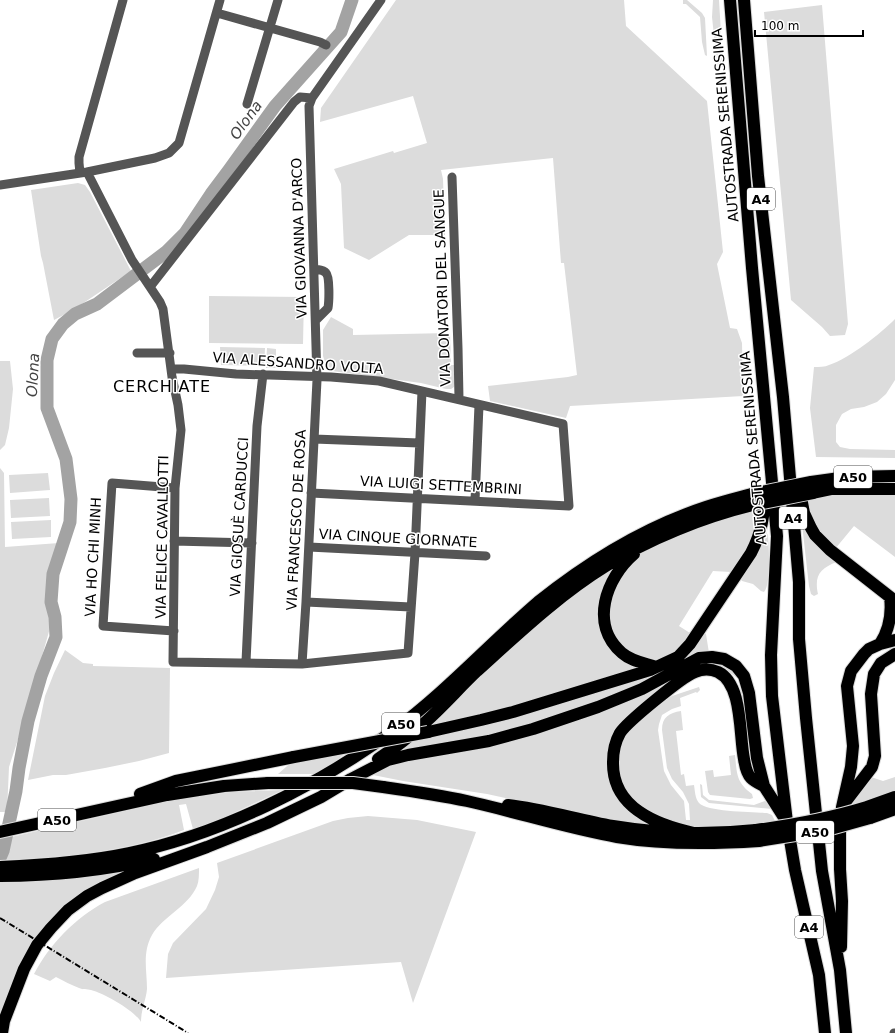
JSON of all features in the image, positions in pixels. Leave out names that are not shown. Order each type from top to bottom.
[{"type":"highway","name":"AUTOSTRADA SERENISSIMA","points":[[730,0],[746,205],[767,431],[776,509],[777,536],[771,654],[772,696],[787,822],[795,870],[819,975],[825,1033]]},
{"type":"highway","name":"AUTOSTRADA SERENISSIMA","points":[[744,0],[758,176],[783,397],[798,582],[799,639],[806,718],[822,871],[840,970],[846,1033]]},
{"type":"highway","points":[[783,397],[802,503],[811,528],[818,539],[830,550],[892,599],[889,622],[886,633],[880,644]]},
{"type":"highway","points":[[97,810],[176,781],[428,732],[513,712],[666,664],[678,657],[690,644],[756,544],[764,516],[767,431]]},
{"type":"highway","name":"A50","points":[[3,871],[105,858],[144,850],[184,839],[243,816],[266,805],[339,766],[392,731],[431,700],[538,603],[595,561],[637,537],[683,515],[705,507],[812,487],[847,477],[895,476]]},
{"type":"highway","points":[[812,487],[832,489],[895,489]]},
{"type":"highway","points":[[2,1033],[4,1021],[28,960],[43,936],[68,910],[87,896],[130,875],[241,834],[322,797],[351,779],[421,727],[476,672],[536,618],[606,566],[641,547],[752,499]]},
{"type":"highway","points":[[641,547],[624,565],[611,584],[604,604],[604,624],[611,640],[622,653],[637,661],[656,667]]},
{"type":"highway","points":[[840,970],[842,901],[840,851],[842,807],[851,767],[853,746],[847,686],[851,671],[869,649],[895,640]]},
{"type":"highway","points":[[842,807],[872,767],[876,752],[871,694],[872,679],[881,663],[895,654]]},
{"type":"highway","points":[[351,779],[396,757],[489,742],[533,729],[598,707],[642,689],[699,658],[712,657],[724,659],[736,666],[744,676],[747,683],[757,758],[764,786],[787,822]]},
{"type":"highway","points":[[694,833],[658,823],[633,807],[621,793],[617,785],[613,768],[614,749],[621,732],[634,718],[683,678],[694,672],[707,670],[722,674],[729,682],[737,698],[745,765],[752,779],[764,786]]},
{"type":"highway","name":"A50","points":[[0,832],[167,795],[224,786],[268,783],[353,783],[383,786],[466,801],[549,822],[625,838],[695,844],[758,836],[828,830],[869,813],[895,809]]},
{"type":"highway","points":[[869,813],[895,797]]},
{"type":"highway","points":[[466,801],[532,808],[587,821],[659,832],[736,832],[758,836]]},
{"type":"highway","points":[[3,871],[58,874],[109,869],[207,847]]},
{"type":"street","points":[[83,173],[79,162],[79,157],[123,0]]},
{"type":"street","points":[[247,104],[278,0]]},
{"type":"street","points":[[150,286],[294,102],[300,97],[312,98],[381,0]]},
{"type":"street","points":[[0,185],[83,173],[155,158],[169,153],[180,143],[220,1]]},
{"type":"street","points":[[217,13],[326,45]]},
{"type":"street","name":"VIA GIOVANNA D'ARCO","points":[[312,98],[308,111],[316,320],[316,377]]},
{"type":"street","name":"VIA FELICE CAVALLOTTI","points":[[83,173],[132,260],[157,296],[162,309],[170,354],[171,369],[180,414],[180,438],[176,459],[174,488],[173,662],[246,662]]},
{"type":"street","name":"VIA DONATORI DEL SANGUE","points":[[452,177],[459,399]]},
{"type":"street","points":[[314,269],[321,270],[326,273],[329,291],[328,308],[316,320]]},
{"type":"street","points":[[137,353],[170,354]]},
{"type":"street","name":"VIA ALESSANDRO VOLTA","points":[[171,369],[236,374],[263,374],[379,381],[563,424],[569,506]]},
{"type":"street","name":"VIA GIOSUÈ CARDUCCI","points":[[246,662],[257,426],[263,374]]},
{"type":"street","name":"VIA FRANCESCO DE ROSA","points":[[302,664],[309,547],[316,377]]},
{"type":"street","points":[[246,662],[302,664],[408,653],[415,553],[422,391]]},
{"type":"street","points":[[475,501],[479,405]]},
{"type":"street","points":[[314,439],[419,443]]},
{"type":"street","name":"VIA HO CHI MINH","points":[[174,488],[112,483],[103,626],[174,631]]},
{"type":"street","name":"VIA LUIGI SETTEMBRINI","points":[[311,493],[569,506]]},
{"type":"street","points":[[174,541],[252,543]]},
{"type":"street","name":"VIA CINQUE GIORNATE","points":[[309,547],[486,556]]},
{"type":"street","points":[[306,602],[411,607]]},
{"type":"shaded area","points":[[396,0],[624,0],[626,26],[707,101],[723,252],[717,264],[730,328],[737,329],[742,343],[743,396],[570,406],[566,418],[490,401],[488,386],[577,375],[564,263],[561,263],[553,158],[441,170],[443,179],[445,235],[409,235],[369,260],[344,248],[341,184],[334,169],[393,151],[394,153],[427,143],[413,96],[320,122],[321,108]]},
{"type":"shaded area","points":[[683,0],[687,0],[702,13],[705,18],[707,56],[705,55],[702,42],[700,17],[686,4],[683,4]]},
{"type":"shaded area","points":[[713,0],[719,0],[723,67],[718,67],[717,64],[712,17]]},
{"type":"shaded area","points":[[822,5],[848,324],[845,335],[830,336],[791,300],[764,12]]},
{"type":"shaded area","points":[[78,183],[85,185],[90,192],[131,271],[73,310],[54,320],[41,256],[31,190]]},
{"type":"shaded area","points":[[209,296],[304,297],[303,344],[209,343]]},
{"type":"shaded area","points":[[331,317],[353,329],[353,335],[450,333],[451,365],[455,365],[454,387],[451,389],[446,389],[421,383],[332,371],[327,368],[323,356],[323,330]]},
{"type":"shaded area","points":[[895,319],[895,380],[886,394],[877,402],[864,407],[851,409],[842,414],[836,425],[836,442],[840,447],[850,449],[895,450],[895,458],[816,457],[810,408],[814,367],[827,366],[846,357],[881,332]]},
{"type":"shaded area","points":[[220,347],[265,348],[264,366],[221,365]]},
{"type":"shaded area","points":[[267,348],[276,349],[276,368],[266,368]]},
{"type":"shaded area","points":[[0,361],[10,361],[13,389],[9,428],[5,445],[0,450]]},
{"type":"shaded area","points":[[0,468],[4,473],[5,547],[59,543],[46,589],[50,628],[9,767],[7,812],[0,812]]},
{"type":"shaded area","points":[[48,473],[50,490],[10,493],[9,475]]},
{"type":"shaded area","points":[[831,493],[895,493],[895,557],[854,526],[835,549],[817,532],[804,498]]},
{"type":"shaded area","points":[[49,498],[50,516],[11,518],[10,500]]},
{"type":"shaded area","points":[[758,507],[756,526],[750,542],[731,572],[713,571],[679,626],[690,633],[690,635],[677,651],[663,658],[648,660],[623,649],[609,629],[611,591],[637,556],[662,540]]},
{"type":"shaded area","points":[[51,520],[51,537],[12,539],[11,522]]},
{"type":"shaded area","points":[[804,523],[837,562],[822,570],[817,582],[818,594],[814,596],[811,594],[809,586],[802,524]]},
{"type":"shaded area","points":[[766,533],[768,535],[769,565],[768,582],[764,592],[753,584],[742,581],[740,578]]},
{"type":"shaded area","points":[[618,562],[599,619],[637,666],[637,669],[500,712],[426,727],[559,604]]},
{"type":"shaded area","points":[[704,634],[706,634],[709,653],[646,684],[520,729],[405,751],[402,748],[414,738],[684,659],[693,650]]},
{"type":"shaded area","points":[[65,650],[83,663],[93,664],[93,666],[170,668],[169,753],[105,768],[28,780],[45,696]]},
{"type":"shaded area","points":[[713,660],[733,669],[737,676],[736,677],[718,665],[703,664],[696,666],[631,717],[609,772],[653,826],[573,813],[487,794],[368,774],[395,761],[470,749],[696,663]]},
{"type":"shaded area","points":[[699,687],[700,690],[697,693],[696,692],[680,698],[681,706],[662,715],[658,730],[664,771],[671,785],[684,801],[686,820],[690,820],[689,804],[683,792],[672,779],[667,768],[662,730],[663,722],[667,716],[681,711],[683,730],[676,731],[681,775],[684,774],[686,786],[694,785],[696,797],[699,803],[704,806],[720,810],[767,813],[772,815],[776,823],[705,830],[673,824],[637,805],[621,785],[618,752],[626,733],[661,703],[672,696]]},
{"type":"shaded area","points":[[348,751],[336,761],[314,774],[278,774],[294,760]]},
{"type":"shaded area","points":[[735,755],[738,777],[743,786],[752,794],[753,798],[750,799],[710,795],[708,792],[705,771],[713,770],[714,777],[731,775],[729,756]]},
{"type":"shaded area","points":[[871,777],[883,781],[895,777],[895,793],[851,807],[853,801]]},
{"type":"shaded area","points":[[700,784],[702,785],[703,795],[709,800],[754,805],[765,801],[772,809],[709,803],[701,797]]},
{"type":"shaded area","points":[[283,790],[225,817],[193,829],[186,804],[179,805],[184,830],[140,844],[73,855],[4,860],[11,837],[169,801],[231,792]]},
{"type":"shaded area","points":[[368,816],[417,820],[476,832],[413,1003],[401,962],[166,978],[168,954],[173,943],[206,909],[215,890],[219,877],[217,863],[333,821]]},
{"type":"shaded area","points":[[199,868],[198,884],[193,893],[182,906],[162,922],[152,935],[149,942],[146,955],[147,989],[141,1022],[119,1003],[97,992],[80,989],[56,977],[50,981],[34,974],[48,952],[64,933],[94,908],[105,902]]},
{"type":"shaded area","points":[[131,869],[62,911],[0,1025],[0,883],[66,879]]},
{"type":"waterway","name":"Olona","points":[[0,858],[3,851],[16,791],[28,721],[41,676],[56,637],[55,617],[51,602],[53,574],[70,522],[71,499],[66,459],[47,408],[47,360],[52,339],[63,324],[75,314],[97,304],[166,252],[185,233],[211,194],[275,106],[341,32],[352,0]]},
{"type":"railway","points":[[0,918],[188,1033]]},
{"type":"district","name":"CERCHIATE","points":[[162,386]]}]
